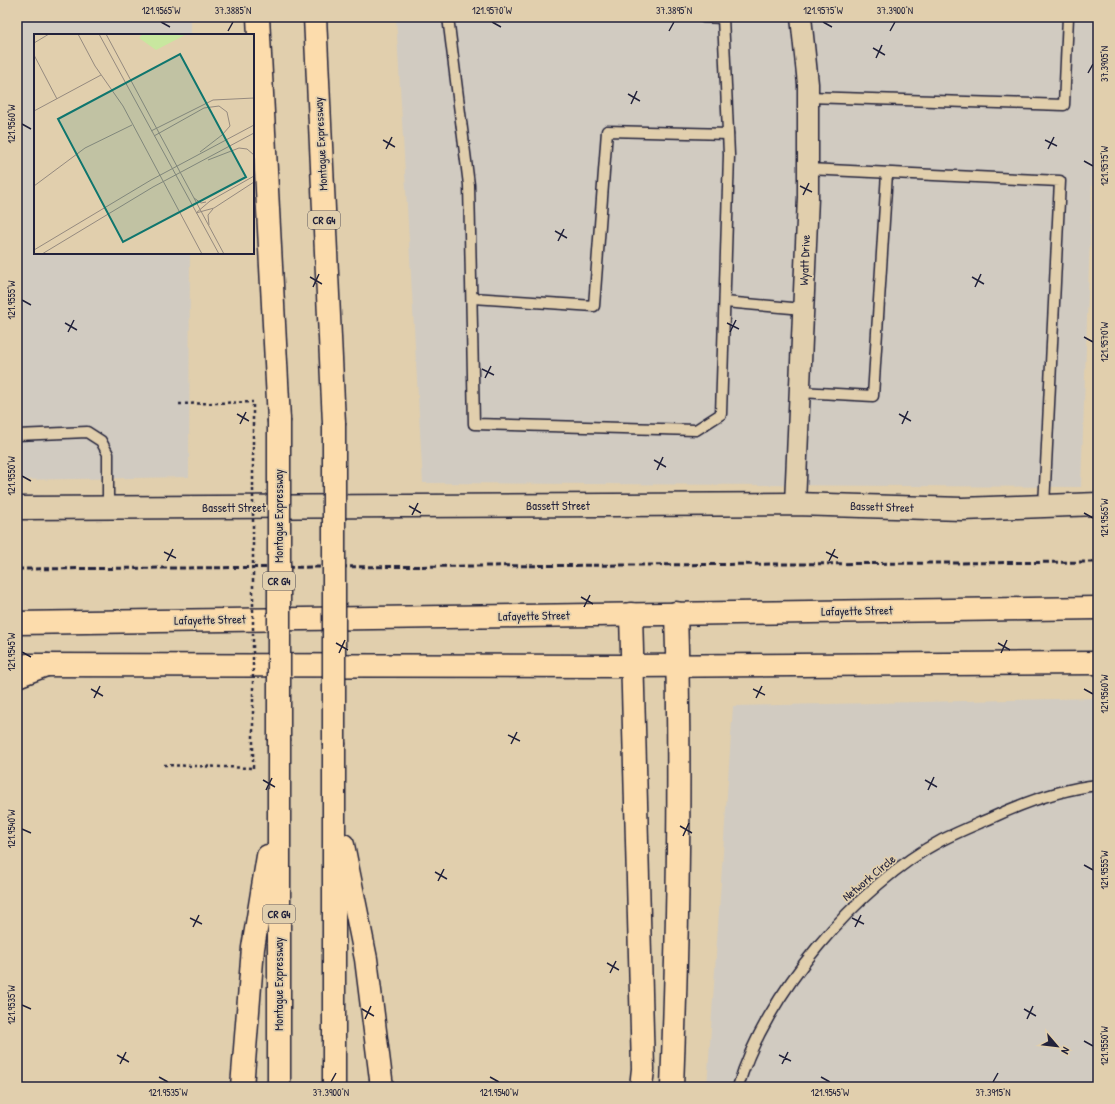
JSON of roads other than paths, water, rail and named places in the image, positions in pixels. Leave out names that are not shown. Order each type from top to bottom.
[{"type":"main road","name":"Montague Expressway","points":[[258,17],[279,420],[279,1087]]},
{"type":"main road","name":"Montague Expressway","points":[[315,17],[334,423],[334,1087]]},
{"type":"main road","name":"Lafayette Street","points":[[17,623],[1098,608]]},
{"type":"main road","points":[[672,1087],[677,952],[678,666],[676,613]]},
{"type":"main road","points":[[631,614],[643,1069],[641,1087]]},
{"type":"main road","points":[[17,666],[678,666],[1098,663]]},
{"type":"main road","points":[[17,676],[46,665]]},
{"type":"main road","points":[[242,1087],[253,948],[279,795]]},
{"type":"main road","points":[[334,799],[366,959],[382,1087]]},
{"type":"street","name":"Wyatt Drive","points":[[795,504],[808,169],[808,97],[801,17]]},
{"type":"street","name":"Bassett Street","points":[[17,508],[795,504],[962,509],[1098,504]]},
{"type":"lane","points":[[448,17],[469,185],[473,298],[474,424],[696,430],[721,414],[729,155],[723,17],[703,17]]},
{"type":"lane","points":[[808,97],[1064,105],[1068,17]]},
{"type":"lane","points":[[473,298],[594,306],[607,131],[728,134]]},
{"type":"lane","points":[[808,169],[1060,181],[1044,506]]},
{"type":"lane","points":[[800,392],[874,396],[887,173]]},
{"type":"lane","points":[[725,302],[803,309]]},
{"type":"lane","points":[[17,435],[87,432],[101,441],[108,454],[108,508]]},
{"type":"lane","name":"Network Circle","points":[[738,1087],[745,1064],[768,1020],[793,979],[823,940],[856,905],[897,870],[941,840],[1026,802],[1098,785]]},
{"type":"railway","points":[[17,569],[1098,562]]}]
